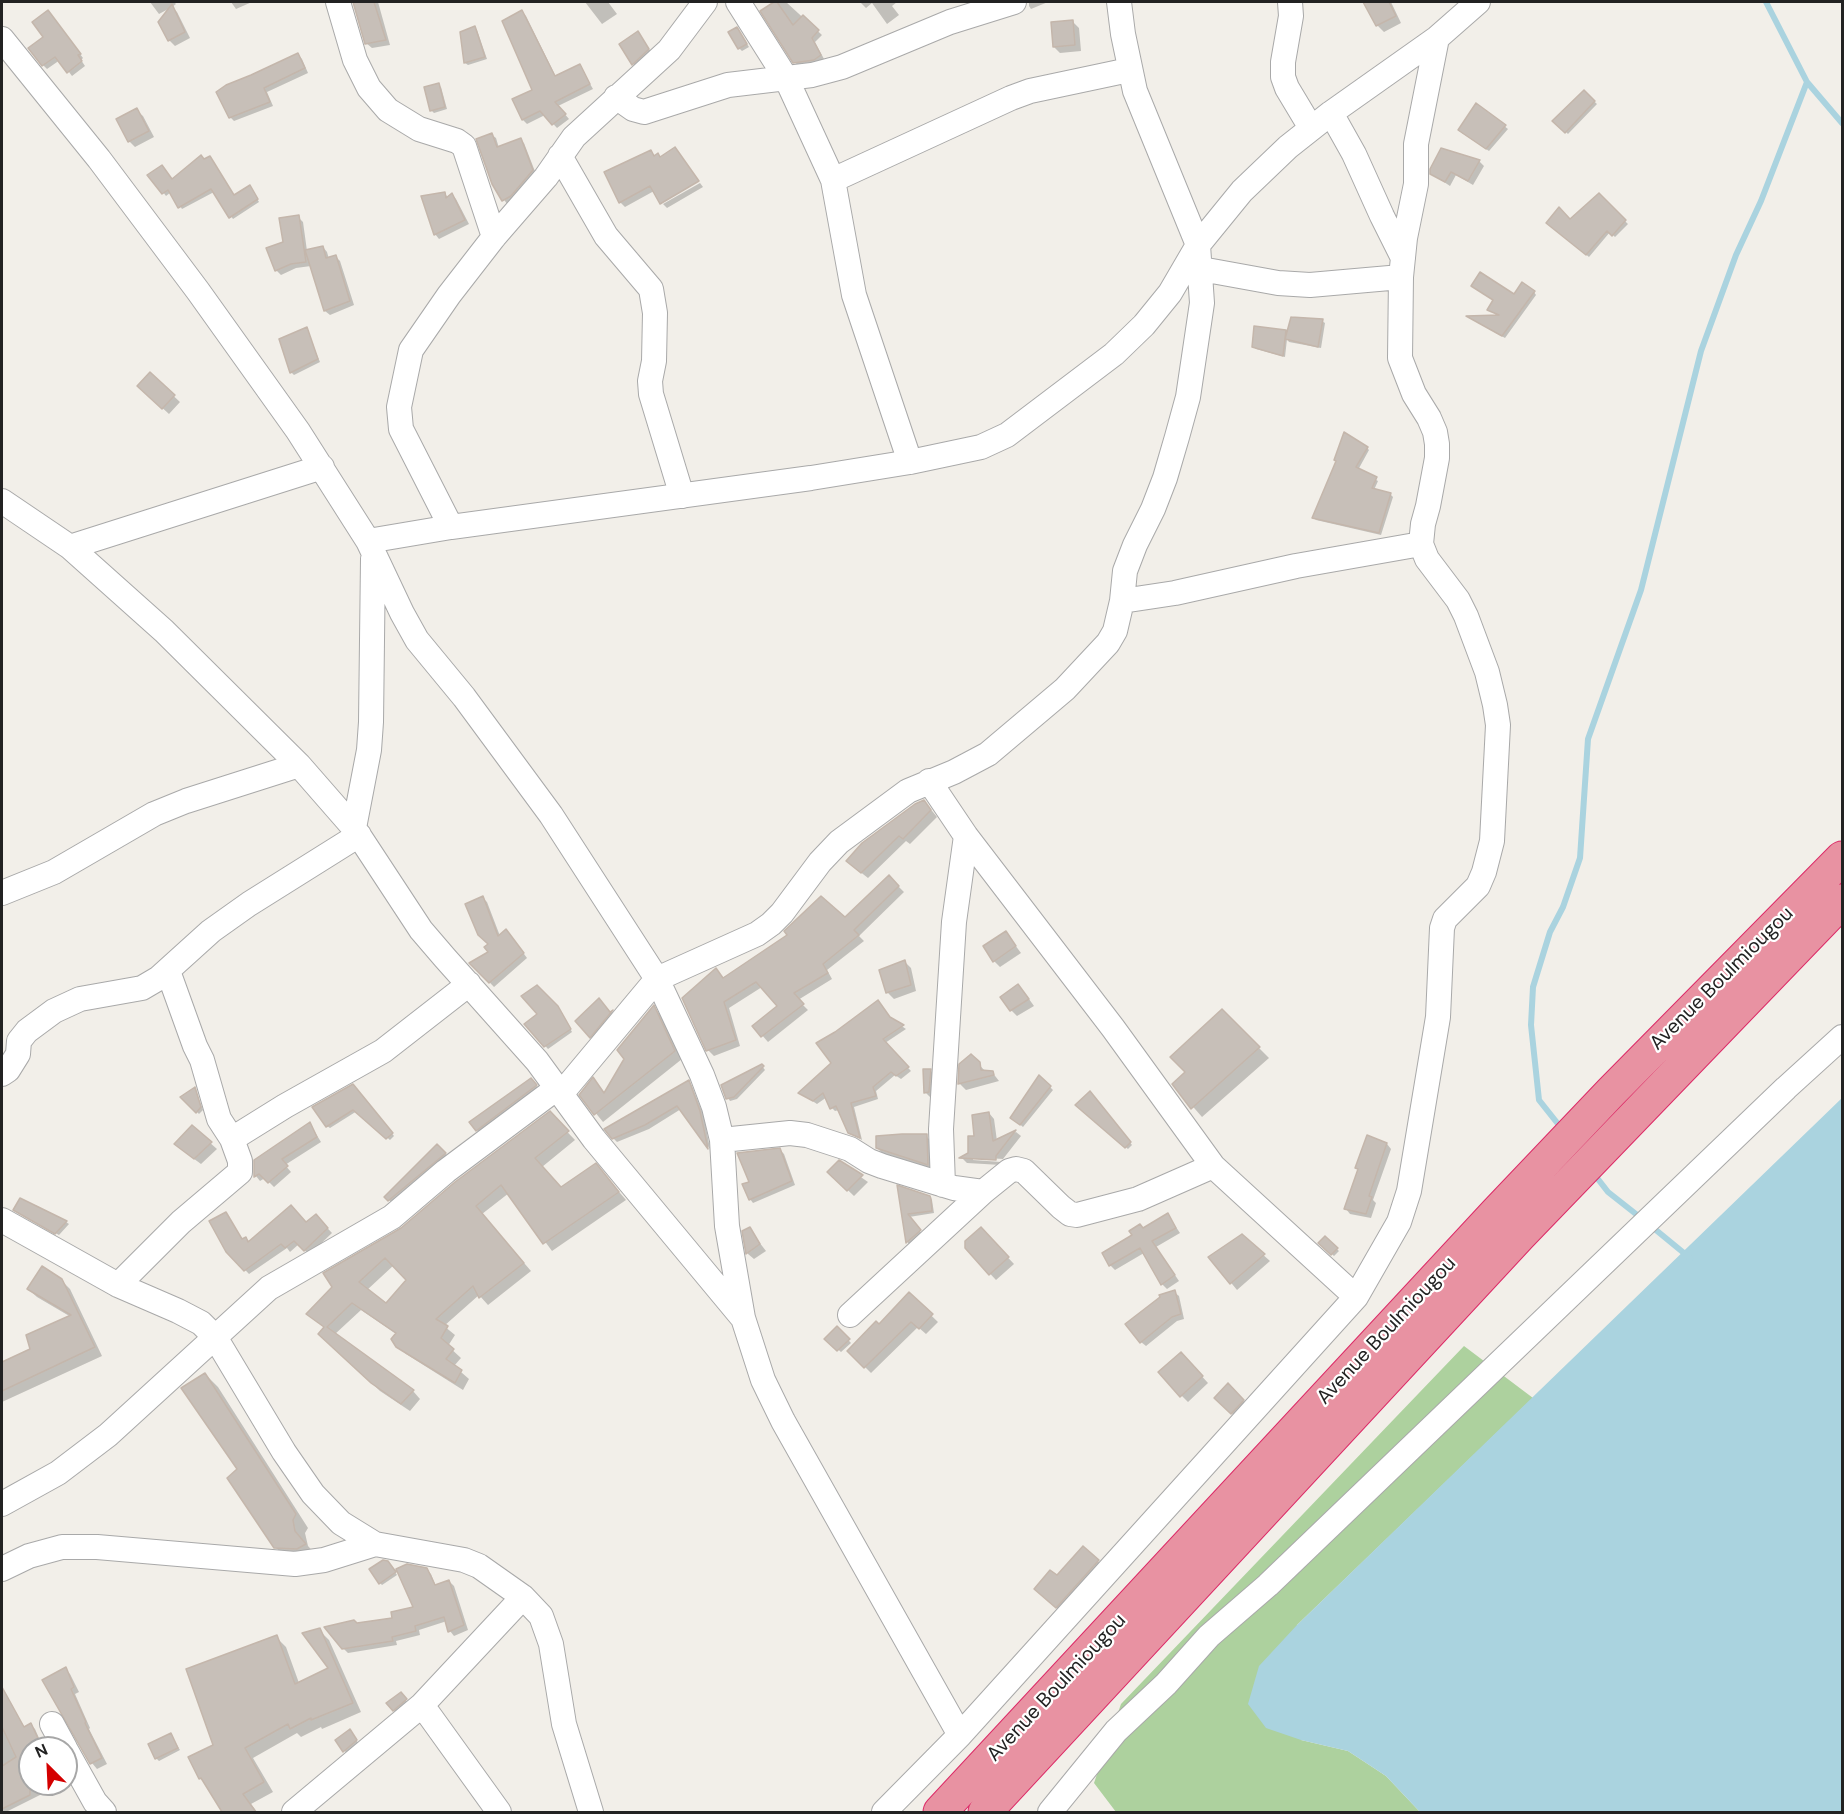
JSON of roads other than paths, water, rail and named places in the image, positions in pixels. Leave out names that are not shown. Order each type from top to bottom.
[{"type":"highway","name":"Avenue Boulmiougou","points":[[940,1812],[1496,1213],[1611,1092],[1842,858]]},
{"type":"highway","name":"Avenue Boulmiougou","points":[[985,1812],[1520,1235],[1842,901]]},
{"type":"street","points":[[338,2],[355,60],[369,88],[388,110],[419,129],[457,141],[464,147],[494,237]]},
{"type":"street","points":[[451,527],[400,429],[399,407],[411,350],[449,295],[494,237],[546,177],[574,137],[669,50],[705,2]]},
{"type":"street","points":[[738,2],[786,78],[833,180],[854,296],[910,462]]},
{"type":"street","points":[[616,97],[633,109],[644,112],[728,85],[812,75],[842,67],[950,22],[1014,2]]},
{"type":"street","points":[[2,1504],[58,1473],[108,1435],[269,1288],[392,1217],[446,1171],[559,1091],[657,979],[749,938],[771,924],[782,913],[819,862],[839,842],[887,804],[908,791],[954,772],[988,754],[1065,689],[1107,643],[1118,624],[1125,571],[1166,478],[1188,397],[1202,303],[1198,245],[1135,91],[1119,2]]},
{"type":"street","points":[[1290,2],[1291,15],[1282,62],[1283,77],[1311,128]]},
{"type":"street","points":[[370,547],[451,527],[811,478],[910,462],[981,447],[1007,435],[1114,354],[1144,325],[1170,293],[1198,245],[1242,191],[1288,147],[1331,113],[1437,38],[1478,2]]},
{"type":"street","points":[[884,1812],[960,1735],[1356,1297],[1399,1222],[1409,1191],[1438,1017],[1442,928],[1445,919],[1478,886],[1484,872],[1492,841],[1498,725],[1487,672],[1466,616],[1458,600],[1427,559],[1421,544],[1437,458],[1437,444],[1429,418],[1414,394],[1400,358],[1402,267],[1416,184],[1416,144],[1437,38]]},
{"type":"street","points":[[2,39],[99,159],[184,272],[298,431],[370,547],[417,640],[464,697],[551,815],[657,979],[702,1075],[714,1107],[722,1140],[727,1226],[743,1318],[763,1380],[783,1421],[960,1735]]},
{"type":"street","points":[[833,180],[1011,98],[1030,91],[1130,70]]},
{"type":"street","points":[[1331,113],[1358,162],[1402,267]]},
{"type":"street","points":[[560,156],[606,236],[622,257],[646,280],[651,289],[655,313],[651,394],[682,496]]},
{"type":"street","points":[[1201,269],[1278,283],[1310,285],[1402,267]]},
{"type":"street","points":[[70,547],[322,467]]},
{"type":"street","points":[[2,501],[70,547],[164,631],[299,765],[356,832],[422,930],[444,958],[470,984],[530,1053],[594,1139],[743,1318]]},
{"type":"street","points":[[1122,601],[1175,593],[1296,566],[1421,544]]},
{"type":"street","points":[[2,1074],[8,1070],[18,1054],[19,1041],[27,1031],[54,1011],[80,999],[142,988],[168,971],[211,931],[356,832],[369,750],[371,722],[370,547]]},
{"type":"street","points":[[2,893],[54,872],[165,810],[186,801],[299,765]]},
{"type":"street","points":[[929,781],[966,836],[1113,1028],[1213,1166],[1356,1297]]},
{"type":"street","points":[[942,1185],[942,1118],[954,922],[966,836]]},
{"type":"street","points":[[118,1286],[181,1222],[240,1172],[240,1161],[232,1139],[219,1119],[202,1060],[168,971]]},
{"type":"street","points":[[232,1139],[285,1106],[383,1052],[470,984]]},
{"type":"street","points":[[1050,1812],[1116,1731],[1166,1684],[1209,1636],[1268,1585],[1842,1037]]},
{"type":"street","points":[[722,1140],[790,1132],[807,1135],[850,1149],[882,1166],[942,1185],[982,1192]]},
{"type":"street","points":[[850,1315],[982,1192],[1002,1175],[1016,1169],[1024,1172],[1070,1214],[1077,1215],[1138,1200],[1213,1166]]},
{"type":"street","points":[[2,1220],[118,1286],[201,1323],[215,1337],[284,1452],[313,1494],[341,1523],[375,1544],[464,1560],[479,1566],[523,1597],[541,1616],[551,1644],[564,1724],[591,1812]]},
{"type":"street","points":[[2,1569],[29,1556],[62,1547],[97,1547],[295,1564],[324,1560],[375,1544]]},
{"type":"street","points":[[294,1812],[422,1706],[523,1597]]},
{"type":"street","points":[[422,1706],[500,1812]]},
{"type":"street","points":[[52,1724],[59,1736]]},
{"type":"street","points":[[78,1772],[94,1802],[104,1812]]},
{"type":"water","points":[[1842,1098],[1842,1812],[1420,1812],[1386,1776],[1348,1751],[1301,1740],[1266,1728],[1248,1704],[1259,1666],[1297,1625]]},
{"type":"waterway","points":[[1766,2],[1807,82],[1842,123]]},
{"type":"waterway","points":[[1562,1129],[1539,1100],[1531,1025],[1533,987],[1550,932],[1563,907],[1580,858],[1588,739],[1641,590],[1701,351],[1736,255],[1761,201],[1807,82]]},
{"type":"waterway","points":[[1594,1174],[1608,1192],[1641,1218]]},
{"type":"waterway","points":[[1651,1226],[1690,1258]]}]
